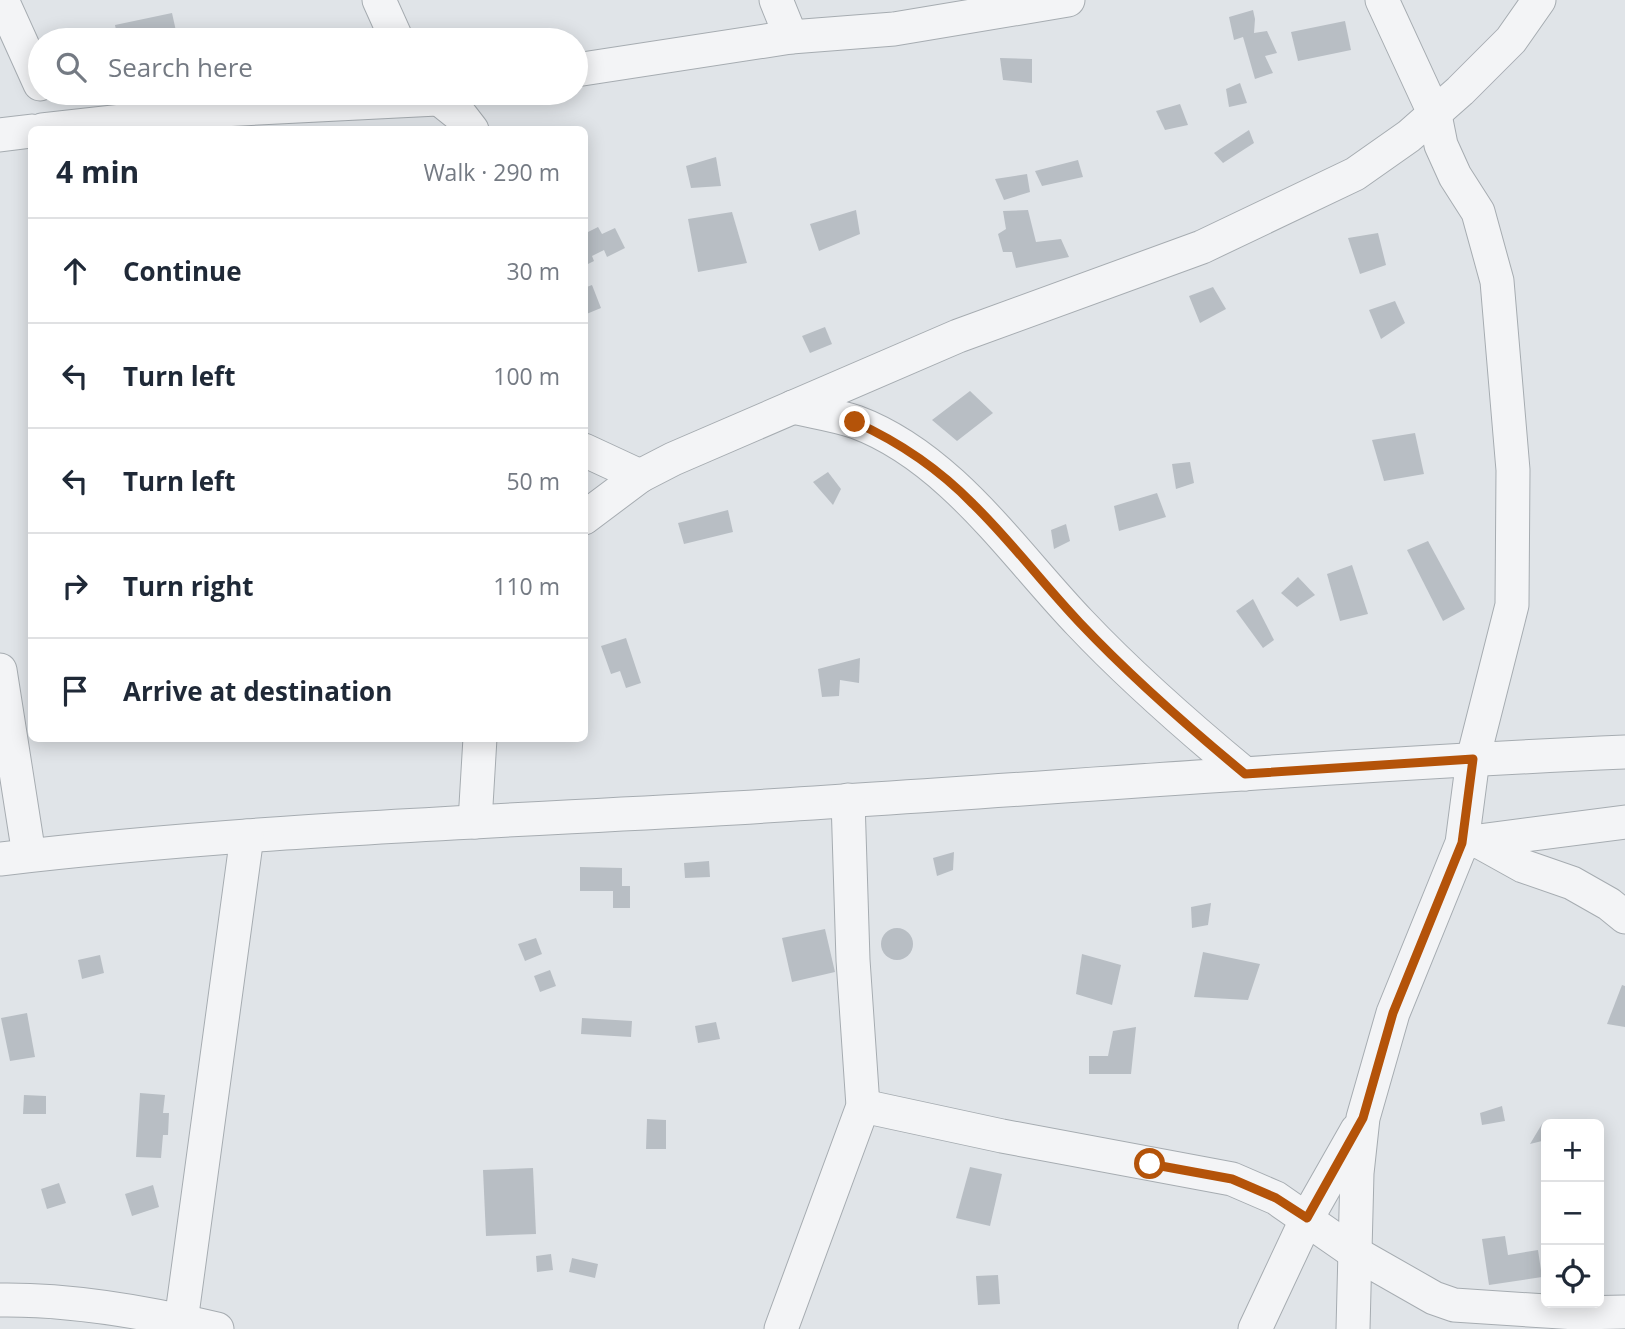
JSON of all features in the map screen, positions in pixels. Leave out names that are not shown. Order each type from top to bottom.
[{"type":"street","points":[[2,0],[28,57]]},
{"type":"street","points":[[379,0],[392,28]]},
{"type":"street","points":[[776,0],[791,37]]},
{"type":"street","points":[[588,68],[791,37],[894,29],[1068,0]]},
{"type":"street","points":[[1353,1329],[1357,1173],[1363,1118],[1393,1013],[1470,842],[1473,759],[1512,605],[1513,470],[1497,281],[1492,254],[1478,212],[1455,176],[1441,145],[1434,115],[1382,0]]},
{"type":"street","points":[[588,515],[640,476],[673,459],[958,336],[1202,247],[1355,174],[1434,115],[1511,40],[1539,0]]},
{"type":"street","points":[[53,105],[75,126]]},
{"type":"street","points":[[85,126],[221,110],[295,105]]},
{"type":"street","points":[[452,105],[469,126]]},
{"type":"street","points":[[0,135],[28,132]]},
{"type":"street","points":[[793,407],[855,422],[887,437],[923,460],[972,503],[1079,622],[1161,704],[1245,774]]},
{"type":"street","points":[[588,452],[640,476]]},
{"type":"street","points":[[0,670],[14,857],[247,836],[1473,759],[1625,752]]},
{"type":"street","points":[[475,822],[480,742]]},
{"type":"street","points":[[781,1329],[863,1106],[853,960],[848,800]]},
{"type":"street","points":[[1470,842],[1625,822]]},
{"type":"street","points":[[181,1325],[247,836]]},
{"type":"street","points":[[1470,842],[1523,866],[1572,883],[1609,904],[1625,917]]},
{"type":"street","points":[[863,1106],[1002,1136],[1232,1179],[1276,1198],[1355,1253],[1434,1298],[1454,1305],[1625,1312]]},
{"type":"street","points":[[1255,1329],[1307,1218],[1363,1118]]},
{"type":"street","points":[[0,1300],[85,1303],[181,1325],[217,1329]]},
{"type":"building","points":[[1253,10],[1254,33],[1267,31],[1277,53],[1265,56],[1273,73],[1255,79],[1243,37],[1234,40],[1229,17]]},
{"type":"building","points":[[172,13],[175,28],[116,28],[115,25]]},
{"type":"building","points":[[1345,21],[1351,50],[1298,61],[1291,32]]},
{"type":"building","points":[[1000,58],[1032,59],[1032,83],[1003,80]]},
{"type":"building","points":[[1240,83],[1247,103],[1229,107],[1226,89]]},
{"type":"building","points":[[1180,104],[1188,125],[1165,130],[1156,111]]},
{"type":"building","points":[[1249,130],[1254,143],[1223,163],[1214,153]]},
{"type":"building","points":[[716,157],[721,186],[691,188],[686,166]]},
{"type":"building","points":[[1078,160],[1083,177],[1042,186],[1035,171]]},
{"type":"building","points":[[1027,174],[1030,192],[1004,200],[995,179]]},
{"type":"building","points":[[856,210],[860,234],[819,251],[810,224]]},
{"type":"building","points":[[1028,210],[1036,242],[1061,239],[1069,257],[1016,268],[1012,252],[1003,252],[998,234],[1006,229],[1003,211]]},
{"type":"building","points":[[732,212],[747,263],[698,272],[688,219]]},
{"type":"building","points":[[598,227],[602,234],[615,228],[625,248],[607,257],[604,250],[592,256],[594,261],[588,264],[588,232]]},
{"type":"building","points":[[1378,233],[1386,265],[1360,274],[1348,238]]},
{"type":"building","points":[[592,285],[601,308],[588,313],[588,286]]},
{"type":"building","points":[[1213,287],[1226,309],[1200,323],[1189,296]]},
{"type":"building","points":[[1395,301],[1405,323],[1381,339],[1369,310]]},
{"type":"building","points":[[825,327],[832,344],[810,353],[802,336]]},
{"type":"building","points":[[970,391],[993,413],[957,441],[932,420]]},
{"type":"building","points":[[1415,433],[1424,474],[1384,481],[1372,440]]},
{"type":"building","points":[[1190,462],[1194,483],[1176,489],[1172,464]]},
{"type":"building","points":[[828,472],[841,489],[833,505],[813,482]]},
{"type":"building","points":[[1157,493],[1166,517],[1119,531],[1114,506]]},
{"type":"building","points":[[728,510],[733,532],[684,544],[678,523]]},
{"type":"building","points":[[1066,524],[1070,541],[1054,549],[1051,530]]},
{"type":"building","points":[[1428,541],[1465,609],[1443,621],[1407,550]]},
{"type":"building","points":[[1352,565],[1368,614],[1340,621],[1327,574]]},
{"type":"building","points":[[1298,577],[1315,595],[1297,607],[1281,593]]},
{"type":"building","points":[[1253,599],[1274,640],[1263,648],[1236,611]]},
{"type":"building","points":[[626,638],[641,683],[626,688],[620,671],[611,674],[601,646]]},
{"type":"building","points":[[860,658],[859,683],[840,680],[839,696],[822,697],[818,669]]},
{"type":"building","points":[[954,852],[953,870],[937,876],[933,858]]},
{"type":"building","points":[[709,861],[710,877],[685,878],[684,863]]},
{"type":"building","points":[[580,867],[622,868],[622,886],[630,886],[630,908],[613,908],[613,891],[580,891]]},
{"type":"building","points":[[1211,903],[1208,925],[1192,928],[1191,907]]},
{"type":"building","points":[[897,928],[908,933],[913,944],[908,955],[897,960],[886,955],[881,944],[886,933]]},
{"type":"building","points":[[825,929],[835,972],[792,982],[782,938]]},
{"type":"building","points":[[536,938],[542,954],[525,961],[518,944]]},
{"type":"building","points":[[1203,952],[1260,964],[1248,1000],[1194,997]]},
{"type":"building","points":[[1082,954],[1121,965],[1112,1005],[1076,994]]},
{"type":"building","points":[[100,955],[104,973],[82,979],[78,960]]},
{"type":"building","points":[[550,970],[556,986],[540,992],[534,976]]},
{"type":"building","points":[[1622,985],[1625,986],[1625,1027],[1607,1024]]},
{"type":"building","points":[[27,1013],[35,1057],[10,1061],[1,1018]]},
{"type":"building","points":[[582,1018],[632,1021],[631,1037],[581,1034]]},
{"type":"building","points":[[716,1022],[720,1039],[698,1043],[695,1026]]},
{"type":"building","points":[[1136,1027],[1131,1074],[1089,1074],[1089,1056],[1108,1056],[1113,1031]]},
{"type":"building","points":[[140,1093],[165,1095],[163,1113],[169,1113],[168,1135],[163,1135],[161,1158],[136,1157]]},
{"type":"building","points":[[24,1095],[46,1096],[46,1114],[23,1114]]},
{"type":"building","points":[[1502,1106],[1505,1121],[1482,1125],[1480,1113]]},
{"type":"building","points":[[647,1119],[666,1120],[666,1149],[646,1149]]},
{"type":"building","points":[[1541,1126],[1541,1141],[1530,1144]]},
{"type":"building","points":[[970,1167],[1002,1174],[990,1226],[956,1218]]},
{"type":"building","points":[[533,1168],[536,1234],[486,1236],[483,1170]]},
{"type":"building","points":[[59,1183],[66,1203],[47,1209],[41,1189]]},
{"type":"building","points":[[153,1185],[159,1207],[132,1216],[125,1194]]},
{"type":"building","points":[[1505,1236],[1508,1255],[1538,1250],[1541,1277],[1489,1285],[1482,1239]]},
{"type":"building","points":[[551,1254],[553,1270],[537,1272],[536,1256]]},
{"type":"building","points":[[572,1258],[598,1264],[595,1278],[569,1272]]},
{"type":"building","points":[[998,1275],[1000,1304],[978,1305],[976,1276]]},
{"type":"route","points":[[855,422],[887,437],[923,460],[972,503],[1079,622],[1161,704],[1245,774],[1473,759],[1462,843],[1393,1013],[1363,1118],[1307,1218],[1276,1198],[1232,1179],[1150,1164]]}]
